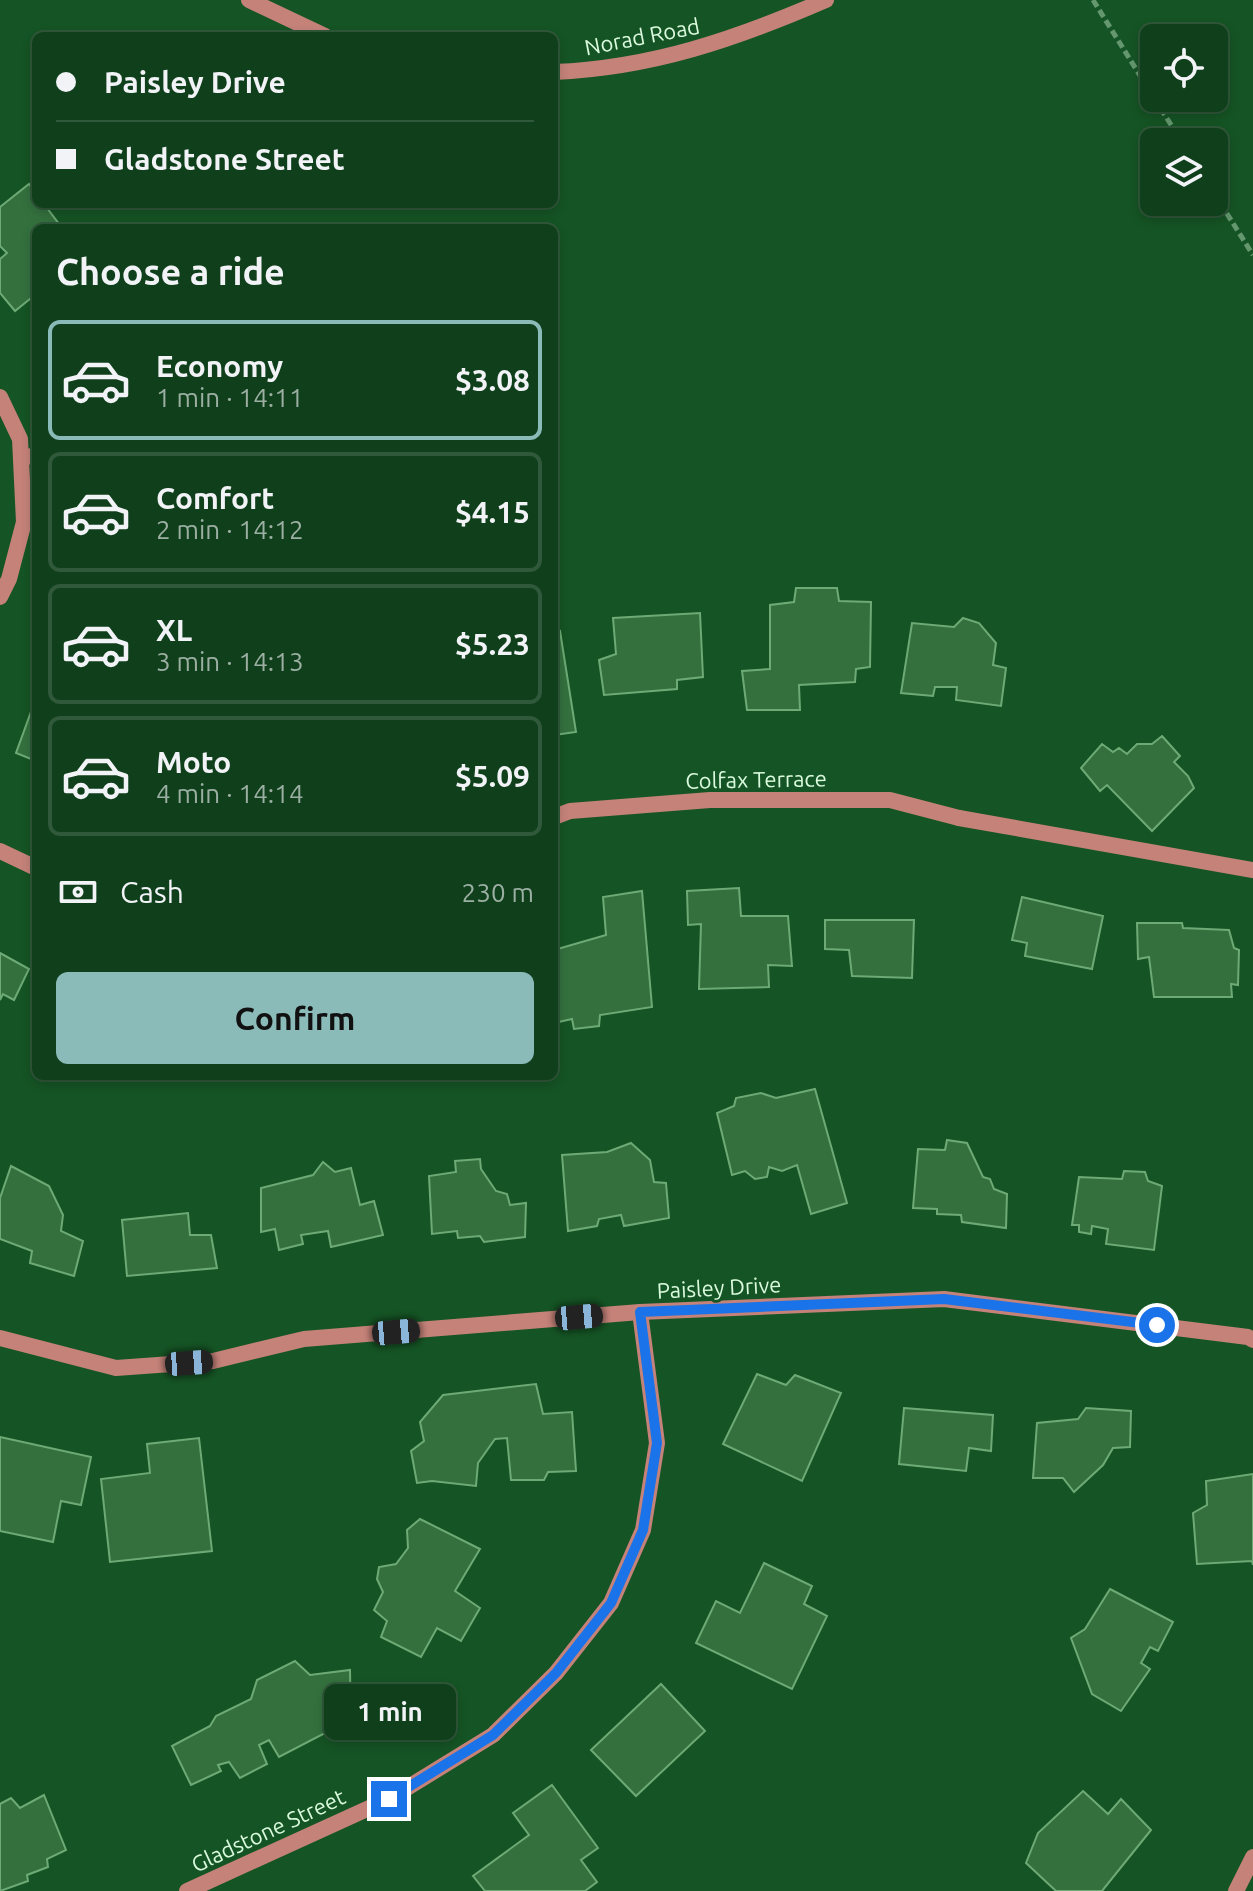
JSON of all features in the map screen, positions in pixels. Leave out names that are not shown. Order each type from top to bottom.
[{"type":"street","points":[[249,0],[317,32]]},
{"type":"street","name":"Norad Road","points":[[558,72],[607,70],[692,51],[770,24],[826,0]]},
{"type":"street","points":[[0,397],[29,456],[24,522],[9,579],[0,597]]},
{"type":"street","name":"Colfax Terrace","points":[[558,816],[570,811],[710,800],[890,800],[959,818],[1253,870]]},
{"type":"street","points":[[0,851],[32,866]]},
{"type":"street","name":"Paisley Drive","points":[[0,1338],[116,1368],[213,1361],[304,1339],[640,1312],[944,1299],[1253,1340]]},
{"type":"street","name":"Gladstone Street","points":[[187,1891],[389,1799],[493,1735],[556,1673],[611,1603],[643,1530],[657,1443],[640,1312]]},
{"type":"street","points":[[1236,1891],[1253,1857]]},
{"type":"path","points":[[1093,0],[1140,76]]},
{"type":"path","points":[[1228,215],[1253,255]]},
{"type":"building","points":[[29,184],[32,188],[32,208],[47,208],[59,224],[32,224],[32,297],[15,311],[0,293],[0,259],[7,253],[0,246],[0,207]]},
{"type":"building","points":[[796,588],[837,588],[839,601],[871,602],[870,667],[856,669],[855,682],[799,685],[800,710],[747,710],[742,671],[770,669],[770,605],[794,602]]},
{"type":"building","points":[[700,613],[703,677],[677,680],[677,689],[604,695],[599,660],[616,654],[613,618]]},
{"type":"building","points":[[963,618],[979,623],[996,643],[993,665],[1006,668],[1001,706],[956,700],[957,687],[935,687],[933,696],[901,693],[912,623],[954,627]]},
{"type":"building","points":[[558,631],[576,732],[558,734]]},
{"type":"building","points":[[32,709],[32,759],[16,753]]},
{"type":"building","points":[[1162,736],[1180,756],[1174,762],[1188,776],[1194,788],[1152,831],[1107,785],[1100,791],[1081,768],[1102,744],[1113,752],[1119,748],[1127,754],[1137,744],[1152,744]]},
{"type":"building","points":[[739,888],[741,916],[788,916],[792,966],[768,965],[769,987],[699,989],[701,924],[688,925],[687,891]]},
{"type":"building","points":[[642,891],[652,1007],[600,1015],[599,1026],[574,1029],[572,1019],[558,1022],[558,949],[606,935],[603,897]]},
{"type":"building","points":[[1022,897],[1103,916],[1092,969],[1025,956],[1027,943],[1012,940]]},
{"type":"building","points":[[825,920],[914,920],[912,978],[852,976],[849,950],[825,949]]},
{"type":"building","points":[[1137,923],[1182,923],[1183,928],[1229,930],[1234,948],[1239,950],[1238,985],[1231,984],[1232,997],[1154,997],[1149,957],[1138,959]]},
{"type":"building","points":[[0,953],[29,969],[14,1000],[3,994],[0,1000]]},
{"type":"building","points":[[815,1089],[847,1203],[811,1214],[797,1165],[782,1171],[769,1167],[767,1177],[755,1179],[745,1171],[732,1175],[717,1113],[734,1106],[736,1098],[761,1093],[776,1098]]},
{"type":"building","points":[[947,1140],[967,1143],[983,1177],[990,1179],[994,1189],[1007,1194],[1006,1228],[962,1222],[961,1215],[937,1214],[937,1209],[913,1208],[918,1149],[945,1150]]},
{"type":"building","points":[[631,1143],[650,1160],[654,1182],[666,1183],[669,1218],[624,1226],[621,1215],[599,1219],[597,1226],[568,1231],[562,1155],[607,1152]]},
{"type":"building","points":[[480,1159],[481,1169],[496,1191],[507,1194],[510,1205],[526,1203],[525,1237],[484,1242],[480,1236],[458,1238],[457,1231],[432,1234],[429,1176],[456,1172],[455,1161]]},
{"type":"building","points":[[323,1162],[335,1172],[351,1168],[360,1205],[374,1201],[383,1235],[331,1247],[328,1231],[301,1235],[303,1244],[279,1250],[275,1229],[261,1232],[261,1188],[313,1175]]},
{"type":"building","points":[[11,1166],[49,1186],[63,1215],[61,1231],[83,1241],[74,1276],[30,1263],[32,1251],[0,1239],[0,1198]]},
{"type":"building","points":[[1124,1171],[1145,1172],[1148,1181],[1162,1186],[1154,1250],[1106,1244],[1108,1229],[1092,1226],[1091,1234],[1079,1232],[1079,1225],[1072,1225],[1079,1177],[1122,1179]]},
{"type":"building","points":[[188,1213],[190,1235],[211,1235],[217,1268],[127,1276],[122,1220]]},
{"type":"building","points":[[757,1374],[786,1385],[795,1375],[841,1393],[802,1481],[723,1444]]},
{"type":"building","points":[[536,1384],[543,1414],[572,1412],[576,1471],[548,1472],[544,1480],[511,1480],[507,1438],[495,1439],[478,1463],[476,1486],[432,1481],[417,1483],[411,1451],[424,1441],[420,1422],[443,1395]]},
{"type":"building","points":[[904,1408],[993,1415],[991,1451],[969,1448],[966,1471],[899,1464]]},
{"type":"building","points":[[1086,1408],[1131,1411],[1130,1447],[1113,1448],[1103,1465],[1074,1492],[1063,1478],[1033,1478],[1037,1423],[1078,1419]]},
{"type":"building","points":[[0,1437],[91,1457],[81,1505],[61,1501],[53,1542],[0,1531]]},
{"type":"building","points":[[199,1438],[212,1551],[110,1562],[101,1479],[150,1473],[147,1444]]},
{"type":"building","points":[[1253,1474],[1253,1565],[1252,1561],[1197,1564],[1193,1513],[1207,1505],[1206,1481]]},
{"type":"building","points":[[420,1519],[480,1549],[455,1591],[480,1608],[461,1641],[437,1628],[421,1657],[381,1637],[387,1621],[374,1610],[383,1592],[377,1579],[379,1567],[396,1564],[408,1548],[407,1530]]},
{"type":"building","points":[[764,1563],[812,1586],[804,1604],[827,1616],[792,1689],[696,1643],[716,1601],[740,1613]]},
{"type":"building","points":[[1110,1589],[1173,1622],[1158,1651],[1150,1647],[1141,1663],[1150,1669],[1121,1711],[1092,1694],[1071,1638],[1085,1629]]},
{"type":"building","points":[[295,1661],[310,1675],[350,1670],[351,1732],[323,1734],[279,1757],[269,1740],[259,1745],[267,1764],[240,1778],[229,1762],[218,1765],[221,1771],[191,1785],[172,1746],[210,1726],[216,1716],[251,1699],[257,1680]]},
{"type":"building","points":[[661,1684],[705,1731],[636,1796],[591,1750]]},
{"type":"building","points":[[552,1785],[598,1848],[581,1860],[597,1882],[585,1891],[485,1891],[473,1876],[529,1835],[513,1813]]},
{"type":"building","points":[[1083,1791],[1108,1814],[1121,1799],[1151,1830],[1102,1891],[1056,1891],[1026,1863],[1038,1833]]},
{"type":"building","points":[[44,1795],[66,1850],[47,1859],[48,1867],[27,1875],[28,1881],[0,1891],[0,1804],[11,1798],[20,1808]]},
{"type":"route","points":[[389,1799],[493,1735],[556,1673],[611,1603],[643,1530],[657,1443],[640,1312],[944,1299],[1157,1325]]}]
